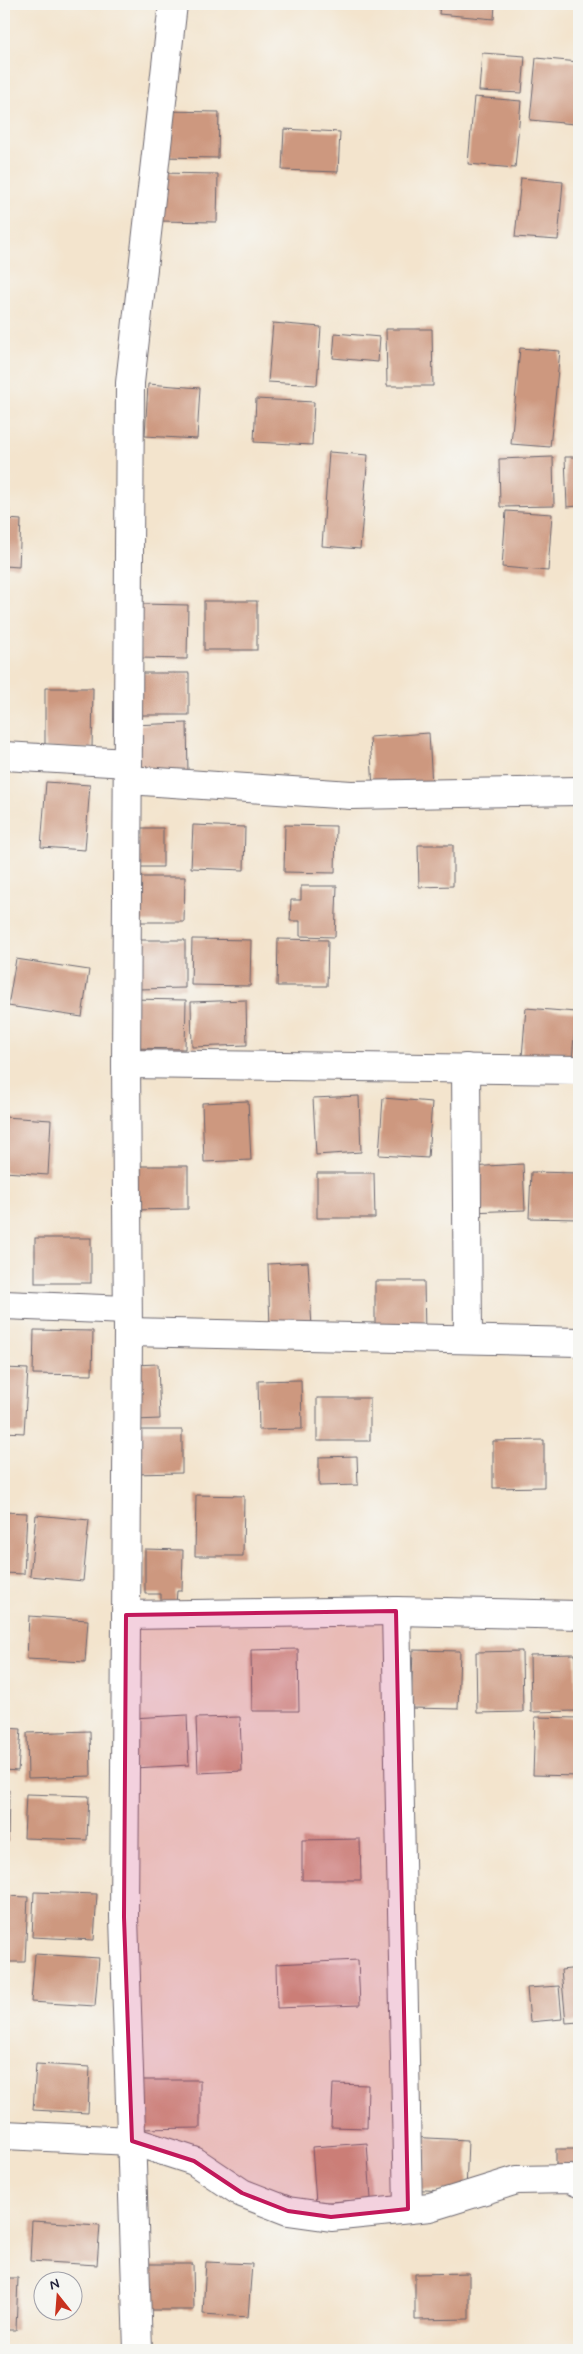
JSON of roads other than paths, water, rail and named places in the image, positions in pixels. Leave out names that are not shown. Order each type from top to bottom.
[{"type":"street","points":[[138,2350],[124,1917],[128,1321],[126,1064],[130,383],[173,4]]},
{"type":"street","points":[[4,756],[128,772],[351,795],[579,792]]},
{"type":"street","points":[[126,1064],[579,1070]]},
{"type":"street","points":[[466,1068],[468,1338]]},
{"type":"street","points":[[4,1305],[128,1321],[579,1342]]},
{"type":"street","points":[[126,1615],[396,1611],[579,1615]]},
{"type":"street","points":[[396,1611],[408,2209]]},
{"type":"street","points":[[4,2135],[132,2141],[194,2160],[242,2193],[288,2211],[331,2218],[430,2207],[518,2180],[570,2179],[579,2183]]}]
